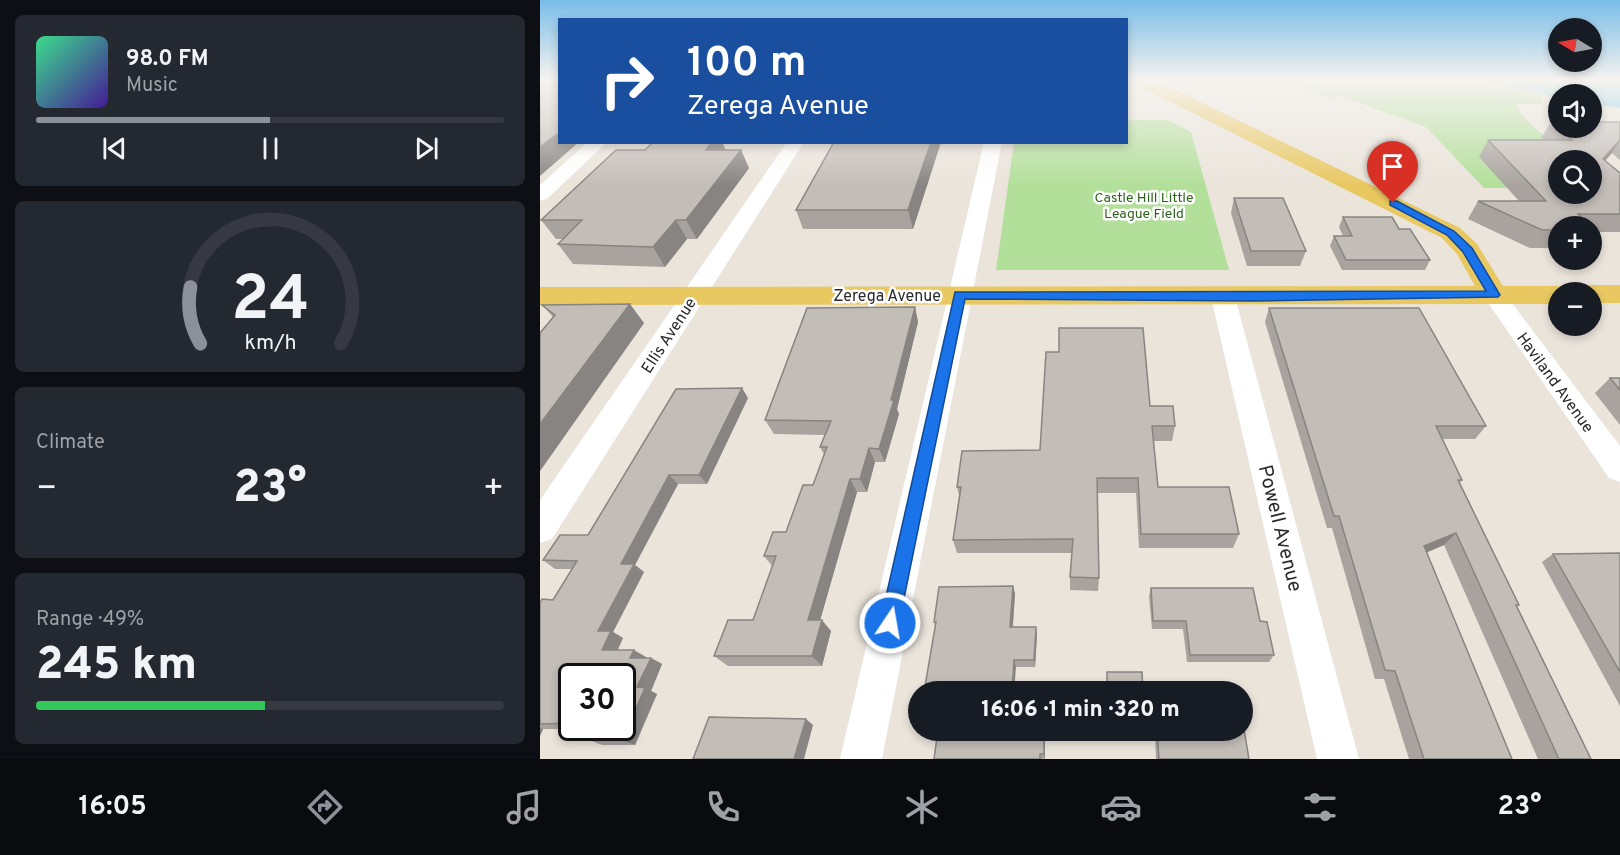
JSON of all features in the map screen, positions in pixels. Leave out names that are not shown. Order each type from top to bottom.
[{"type":"main road","points":[[1213,115],[1451,233],[1468,250],[1494,295]]},
{"type":"main road","points":[[1602,294],[1620,294]]},
{"type":"main road","name":"Zerega Avenue","points":[[540,296],[1548,295]]},
{"type":"street","points":[[540,195],[597,144]]},
{"type":"street","name":"Ellis Avenue","points":[[540,528],[795,144]]},
{"type":"street","points":[[861,759],[993,144]]},
{"type":"street","name":"Haviland Avenue","points":[[1494,295],[1620,469]]},
{"type":"street","name":"Powell Avenue","points":[[1223,297],[1338,759]]},
{"type":"green space","points":[[1394,115],[1523,115],[1560,150],[1548,150],[1548,188],[1484,188],[1426,127]]},
{"type":"green space","name":"Castle Hill Little League Field","points":[[1128,120],[1167,120],[1191,132],[1229,270],[996,270],[1014,144],[1128,144]]},
{"type":"building","points":[[540,115],[558,115],[558,134],[540,147]]},
{"type":"building","points":[[1602,122],[1620,122],[1620,140],[1603,159],[1620,173],[1620,214],[1548,216],[1548,230],[1542,230],[1478,201],[1546,201],[1488,140],[1602,138]]},
{"type":"building","points":[[651,144],[710,144],[706,150],[741,150],[686,220],[676,220],[653,247],[558,244],[582,220],[541,220],[616,150],[645,150]]},
{"type":"building","points":[[833,144],[930,144],[908,210],[796,210]]},
{"type":"building","points":[[1234,198],[1283,198],[1306,251],[1251,251]]},
{"type":"building","points":[[1343,217],[1392,217],[1399,229],[1410,229],[1430,260],[1346,260],[1334,236],[1352,236]]},
{"type":"building","points":[[630,304],[540,424],[540,333],[555,315],[542,305]]},
{"type":"building","points":[[915,307],[891,400],[894,400],[879,449],[869,448],[860,479],[850,479],[808,620],[822,620],[812,656],[714,656],[728,620],[753,620],[776,556],[764,556],[773,532],[786,532],[803,485],[813,485],[827,447],[820,447],[831,421],[765,420],[807,308]]},
{"type":"building","points":[[1269,308],[1419,308],[1486,426],[1436,426],[1462,480],[1458,480],[1519,605],[1516,605],[1591,759],[1559,759],[1456,533],[1424,546],[1512,759],[1424,759],[1395,671],[1385,670],[1339,516],[1334,516]]},
{"type":"building","points":[[1059,328],[1143,328],[1150,406],[1173,406],[1175,426],[1152,426],[1158,487],[1229,487],[1239,534],[1141,534],[1138,478],[1097,478],[1099,578],[1070,577],[1073,539],[953,540],[961,487],[957,487],[962,451],[1040,450],[1046,352],[1059,352]]},
{"type":"building","points":[[1610,378],[1620,378],[1620,390]]},
{"type":"building","points":[[742,388],[699,475],[669,475],[621,564],[634,564],[598,631],[611,631],[602,650],[634,650],[630,658],[651,658],[637,687],[645,688],[636,708],[636,663],[558,663],[558,723],[540,724],[540,603],[542,599],[553,600],[577,561],[543,560],[560,535],[588,535],[676,389]]},
{"type":"building","points":[[1620,553],[1620,672],[1553,554]]},
{"type":"building","points":[[1013,586],[1010,627],[1036,627],[1034,660],[1014,660],[1013,681],[926,681],[936,622],[934,622],[939,587]]},
{"type":"building","points":[[1151,588],[1253,588],[1260,621],[1267,622],[1274,655],[1190,655],[1186,621],[1153,621]]},
{"type":"building","points":[[1107,672],[1142,672],[1142,681],[1107,681]]},
{"type":"building","points":[[709,717],[806,719],[794,759],[693,759]]},
{"type":"building","points":[[936,741],[1044,741],[1044,754],[1040,754],[1040,759],[934,759]]},
{"type":"building","points":[[1158,741],[1246,741],[1249,759],[1159,759]]},
{"type":"route","points":[[890,623],[960,295],[1254,297],[1494,295],[1468,250],[1451,233],[1393,203]]}]
